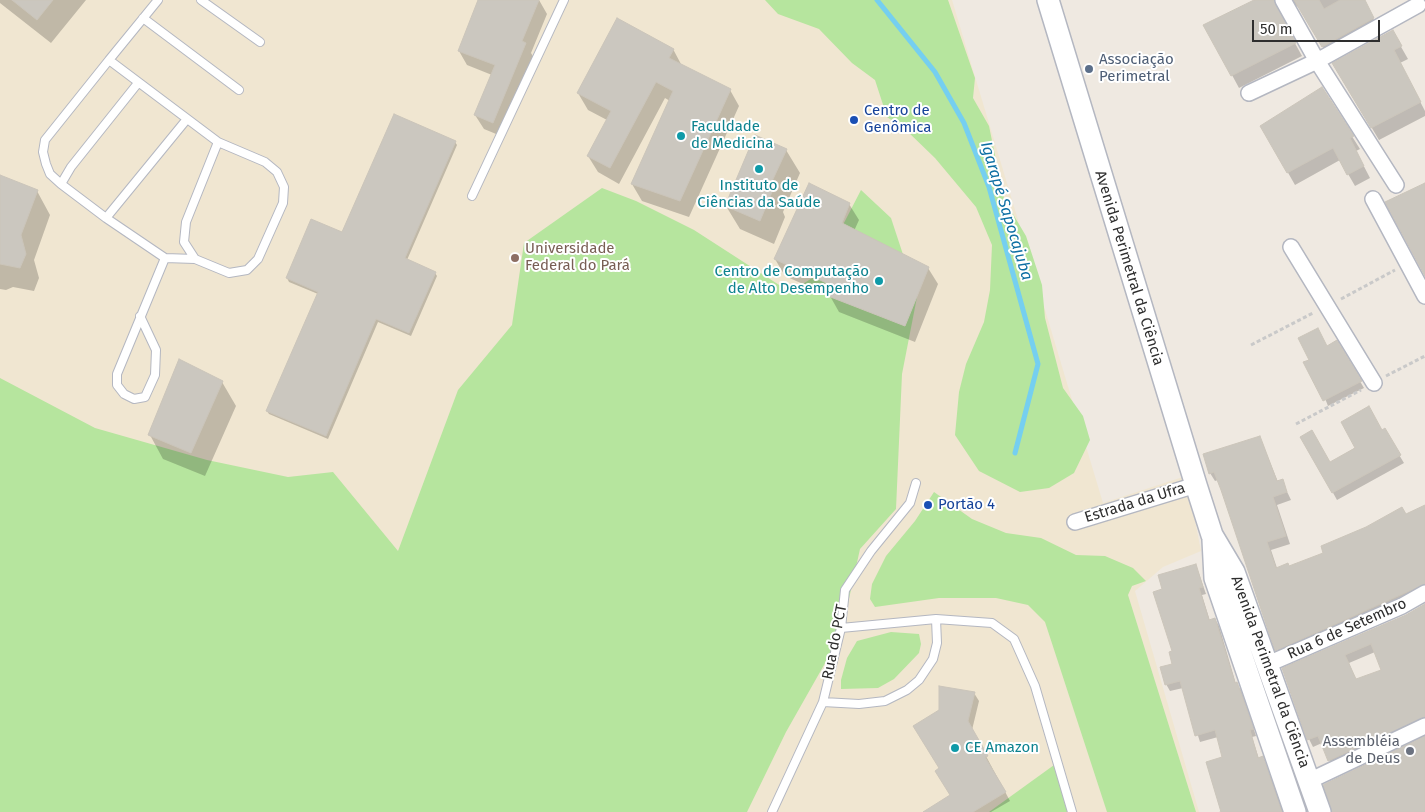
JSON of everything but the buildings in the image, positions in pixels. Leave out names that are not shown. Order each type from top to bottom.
[{"type":"main road","name":"Avenida Perimetral da Ciência","points":[[1048,0],[1212,534],[1234,572],[1320,812]]},
{"type":"main road","name":"Avenida Perimetral da Ciência","points":[[1212,534],[1215,578],[1296,812]]},
{"type":"street","points":[[1283,0],[1317,61],[1396,185]]},
{"type":"street","points":[[1249,93],[1317,61],[1420,7]]},
{"type":"street","points":[[1373,199],[1425,296]]},
{"type":"street","points":[[1291,247],[1374,383]]},
{"type":"street","name":"Estrada da Ufra","points":[[1075,522],[1196,485]]},
{"type":"street","name":"Rua 6 de Setembro","points":[[1268,664],[1402,606],[1425,593]]},
{"type":"street","points":[[1309,781],[1425,726]]},
{"type":"lane","points":[[109,60],[218,142],[265,162],[277,172],[284,187],[283,203],[258,258],[247,270],[230,273],[195,259],[165,258],[106,218],[61,184],[50,174],[46,164],[43,152],[45,140],[109,60],[158,0]]},
{"type":"lane","points":[[201,0],[260,42]]},
{"type":"lane","points":[[472,196],[564,0]]},
{"type":"lane","points":[[143,18],[240,90]]},
{"type":"lane","points":[[61,184],[71,167],[138,83]]},
{"type":"lane","points":[[106,218],[187,119]]},
{"type":"lane","points":[[195,259],[184,242],[186,222],[218,142]]},
{"type":"lane","points":[[140,316],[156,350],[155,375],[145,397],[134,399],[124,394],[117,385],[117,374],[140,316],[165,258]]},
{"type":"lane","name":"Rua do PCT","points":[[772,812],[823,702],[841,628],[845,590],[871,551],[910,503],[916,483]]},
{"type":"lane","points":[[823,702],[859,704],[885,701],[907,690],[919,680],[933,659],[937,643],[936,618]]},
{"type":"lane","points":[[841,628],[936,618],[992,622],[1014,638],[1035,686],[1072,812]]},
{"type":"shaded area","name":"Universidade Federal do Pará","points":[[0,0],[952,0],[1103,503],[1186,476],[1201,551],[1163,567],[1135,591],[1199,812],[0,812]]},
{"type":"green space","points":[[765,0],[948,0],[975,78],[973,98],[989,126],[1004,199],[1026,236],[1042,285],[1045,318],[1063,388],[1083,416],[1090,440],[1074,473],[1049,488],[1020,492],[979,471],[955,435],[959,392],[966,364],[984,322],[990,290],[992,245],[976,207],[935,158],[906,130],[887,117],[875,80],[852,63],[819,29],[778,14]]},
{"type":"green space","points":[[602,188],[636,201],[694,230],[790,292],[817,275],[861,190],[891,218],[917,297],[902,374],[896,509],[860,549],[841,635],[786,732],[747,812],[0,812],[0,378],[95,428],[207,460],[288,477],[333,472],[398,551],[458,390],[512,325],[524,243]]},
{"type":"green space","points":[[934,492],[972,519],[1006,533],[1041,538],[1076,555],[1105,556],[1133,568],[1146,581],[1132,586],[1128,595],[1196,812],[1107,812],[1045,622],[1028,605],[996,598],[939,598],[875,607],[870,599],[872,584],[886,556],[915,521]]},
{"type":"green space","points":[[891,632],[919,634],[921,644],[919,653],[894,679],[878,688],[841,689],[841,680],[847,658],[857,641]]},
{"type":"green space","points":[[1061,760],[1074,812],[989,812]]},
{"type":"waterway","name":"Igarapé Sapocajuba","points":[[877,0],[935,72],[964,123],[989,187],[1038,364],[1015,453]]},
{"type":"place","name":"Associação Perimetral","points":[[1089,69]]},
{"type":"place","name":"Centro de Genômica","points":[[854,120]]},
{"type":"place","name":"Faculdade de Medicina","points":[[681,136]]},
{"type":"place","name":"Instituto de Ciências da Saúde","points":[[759,169]]},
{"type":"place","name":"Universidade Federal do Pará","points":[[515,258]]},
{"type":"place","name":"Centro de Computação de Alto Desempenho","points":[[879,281]]},
{"type":"place","name":"Portão 4","points":[[928,505]]},
{"type":"place","name":"CE Amazon","points":[[955,748]]},
{"type":"place","name":"Assembléia de Deus","points":[[1410,751]]}]
